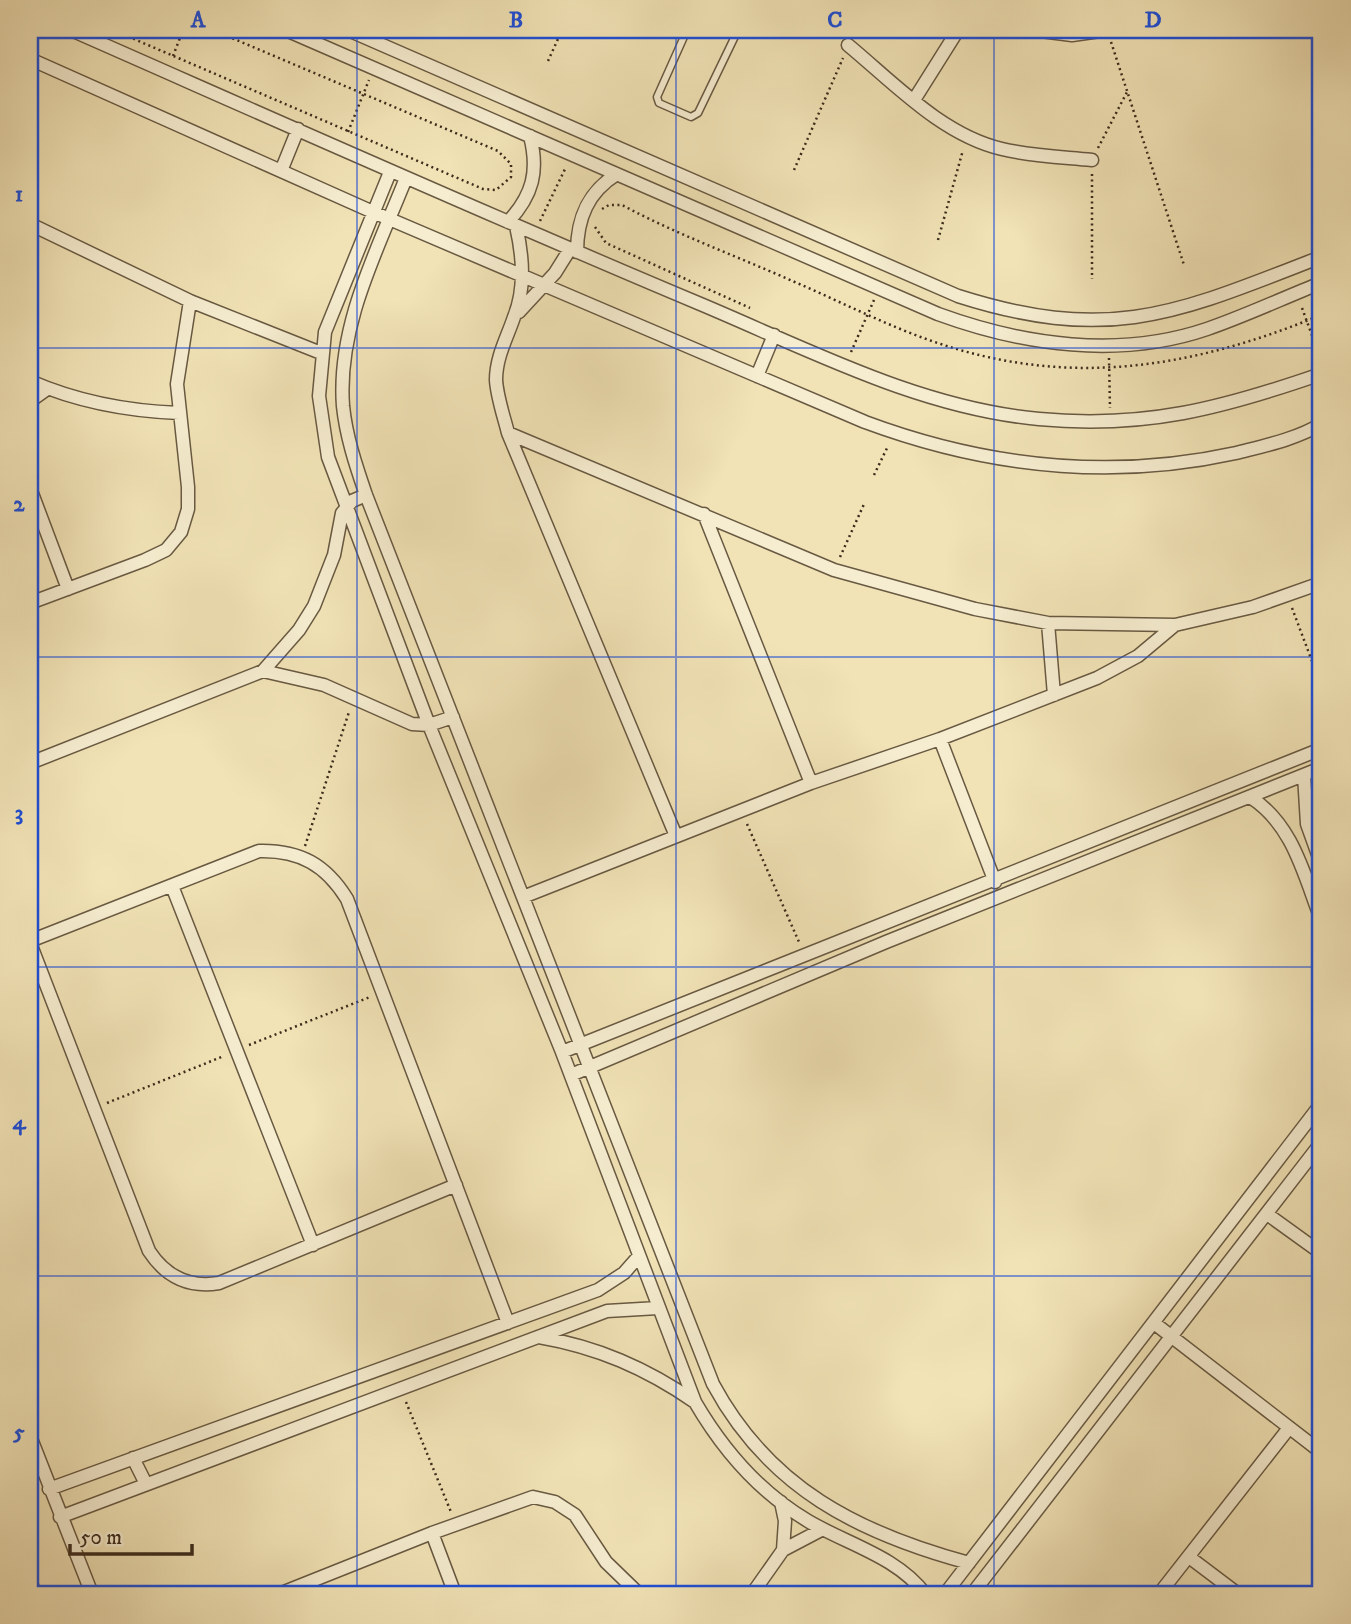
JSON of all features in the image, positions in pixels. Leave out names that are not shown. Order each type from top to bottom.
[{"type":"street","points":[[71,30],[573,251],[911,391],[974,409],[1039,419],[1110,422],[1170,417],[1234,404],[1321,374]]},
{"type":"street","points":[[286,30],[975,328],[1051,343],[1109,345],[1167,339],[1205,330],[1321,283]]},
{"type":"street","points":[[348,30],[958,296],[1024,314],[1093,321],[1146,317],[1197,305],[1321,257]]},
{"type":"street","points":[[914,100],[958,30]]},
{"type":"street","points":[[1032,30],[1072,35],[1107,30]]},
{"type":"street","points":[[848,45],[914,100],[966,136],[1002,149],[1092,160]]},
{"type":"street","points":[[30,59],[373,212],[894,433],[997,460],[1103,469],[1213,458],[1283,439],[1321,424]]},
{"type":"street","points":[[281,171],[298,130]]},
{"type":"street","points":[[530,136],[536,159],[534,183],[512,224],[523,275],[514,318],[499,358],[496,381],[508,433],[676,836]]},
{"type":"street","points":[[390,172],[332,311],[321,353],[319,396],[323,437],[346,506],[429,725],[571,1075],[695,1402],[737,1461],[781,1502],[822,1529],[901,1570],[925,1594]]},
{"type":"street","points":[[514,318],[573,251],[579,222],[592,195],[617,174]]},
{"type":"street","points":[[406,178],[353,317],[344,362],[347,430],[366,495],[713,1384],[748,1438],[780,1472],[839,1514],[897,1541],[969,1563]]},
{"type":"street","points":[[30,224],[190,301],[321,353]]},
{"type":"street","points":[[30,603],[166,550],[181,532],[188,509],[188,488],[177,384],[190,301]]},
{"type":"street","points":[[757,376],[774,335]]},
{"type":"street","points":[[30,381],[95,404],[179,414]]},
{"type":"street","points":[[30,401],[47,389]]},
{"type":"street","points":[[508,433],[834,570],[975,609],[1048,623],[1175,625],[1253,607],[1321,583]]},
{"type":"street","points":[[30,488],[68,589]]},
{"type":"street","points":[[30,763],[263,671],[291,641],[314,606],[334,555],[340,520],[346,506],[366,495]]},
{"type":"street","points":[[704,514],[811,783]]},
{"type":"street","points":[[1048,623],[1054,695]]},
{"type":"street","points":[[523,897],[811,783],[940,739],[1054,695],[1118,668],[1158,643],[1175,625]]},
{"type":"street","points":[[263,671],[324,685],[354,696],[403,722],[429,725],[453,716]]},
{"type":"street","points":[[940,739],[995,882]]},
{"type":"street","points":[[562,1052],[995,882],[1321,749]]},
{"type":"street","points":[[571,1075],[886,942],[1321,768]]},
{"type":"street","points":[[1298,860],[1319,858],[1307,824],[1304,775]]},
{"type":"street","points":[[1250,797],[1276,819],[1298,860],[1321,919]]},
{"type":"street","points":[[456,1185],[219,1283],[206,1285],[178,1279],[156,1263],[149,1251],[30,942],[260,851],[281,850],[302,856],[321,866],[336,881],[348,899],[456,1185],[508,1324]]},
{"type":"street","points":[[172,886],[313,1245]]},
{"type":"street","points":[[945,1594],[1321,1104]]},
{"type":"street","points":[[972,1594],[1321,1143]]},
{"type":"street","points":[[1267,1214],[1321,1253]]},
{"type":"street","points":[[49,1489],[545,1310],[612,1282],[639,1256]]},
{"type":"street","points":[[60,1517],[619,1308],[658,1308]]},
{"type":"street","points":[[545,1310],[554,1331]]},
{"type":"street","points":[[1154,1323],[1321,1452]]},
{"type":"street","points":[[538,1337],[566,1342],[621,1359],[647,1371],[695,1402]]},
{"type":"street","points":[[1159,1594],[1289,1428]]},
{"type":"street","points":[[30,1436],[92,1594]]},
{"type":"street","points":[[133,1458],[146,1484]]},
{"type":"street","points":[[283,1593],[432,1533],[521,1499],[533,1497],[555,1502],[575,1515],[606,1562],[639,1594]]},
{"type":"street","points":[[781,1502],[785,1521],[783,1550]]},
{"type":"street","points":[[752,1594],[783,1550],[822,1529]]},
{"type":"street","points":[[432,1533],[455,1594]]},
{"type":"street","points":[[1189,1557],[1238,1594]]},
{"type":"street","points":[[30,1580],[35,1594]]},
{"type":"lane","points":[[687,30],[657,97],[659,103],[691,117],[698,113],[738,30]]},
{"type":"path","points":[[113,30],[483,189],[503,187],[511,177],[511,164],[498,151],[213,30]]},
{"type":"path","points":[[167,72],[183,30]]},
{"type":"path","points":[[548,61],[562,30]]},
{"type":"path","points":[[1107,30],[1184,265]]},
{"type":"path","points":[[794,170],[848,45]]},
{"type":"path","points":[[342,148],[374,68]]},
{"type":"path","points":[[1092,279],[1092,160],[1127,93]]},
{"type":"path","points":[[938,240],[966,136]]},
{"type":"path","points":[[535,233],[572,154]]},
{"type":"path","points":[[845,364],[879,288]]},
{"type":"path","points":[[1296,293],[1321,360]]},
{"type":"path","points":[[1109,345],[1110,422]]},
{"type":"path","points":[[874,475],[894,433]]},
{"type":"path","points":[[834,570],[865,502]]},
{"type":"path","points":[[1287,595],[1321,685]]},
{"type":"path","points":[[302,856],[354,696]]},
{"type":"path","points":[[741,811],[805,956]]},
{"type":"path","points":[[401,1389],[456,1524]]}]
